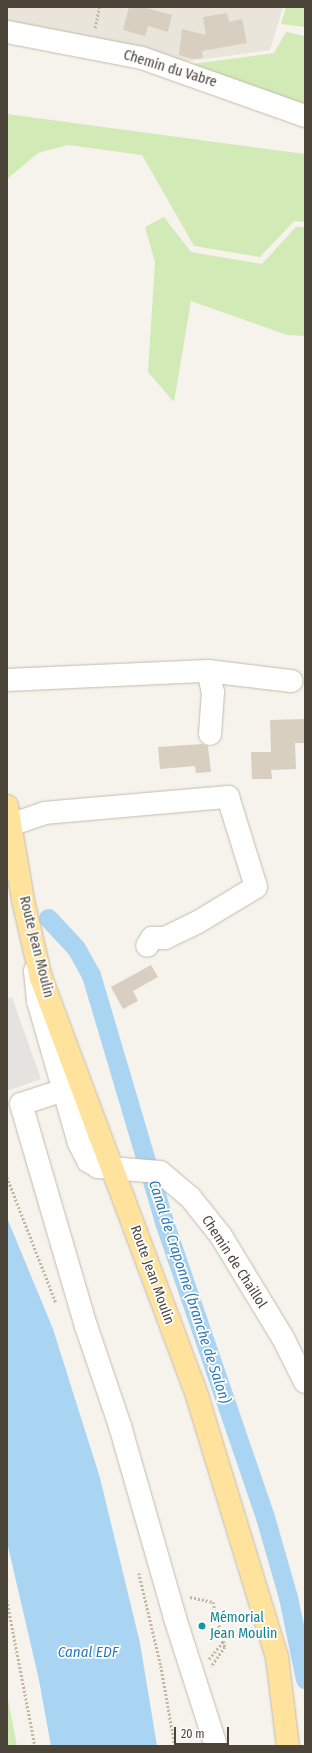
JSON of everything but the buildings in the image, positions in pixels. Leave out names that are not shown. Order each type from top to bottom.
[{"type":"main road","name":"Route Jean Moulin","points":[[9,816],[41,978],[198,1399],[276,1658],[288,1746]]},
{"type":"street","name":"Chemin du Vabre","points":[[7,32],[142,58],[305,116]]},
{"type":"street","points":[[7,680],[208,671],[291,681]]},
{"type":"street","points":[[208,671],[213,692],[210,734]]},
{"type":"street","points":[[9,816],[228,798],[256,887],[198,922],[165,938],[152,938],[147,946]]},
{"type":"street","name":"Chemin de Chaillol","points":[[33,941],[38,1001],[79,1143],[88,1161],[98,1167],[138,1169],[160,1172],[190,1197],[221,1236],[283,1338],[305,1382]]},
{"type":"street","points":[[64,1090],[28,1093],[21,1104],[86,1326],[120,1426],[175,1618],[216,1746]]},
{"type":"path","points":[[7,1177],[59,1309]]},
{"type":"path","points":[[138,1569],[161,1666],[175,1746]]},
{"type":"path","points":[[186,1596],[213,1602],[223,1642],[208,1660]]},
{"type":"path","points":[[7,1600],[19,1650],[35,1746]]},
{"type":"shaded area","points":[[7,7],[283,7],[270,50],[182,62],[7,23]]},
{"type":"shaded area","points":[[12,997],[41,1079],[7,1091],[7,999]]},
{"type":"green space","points":[[286,7],[305,7],[305,27],[281,24]]},
{"type":"green space","points":[[286,32],[305,36],[305,107],[185,65],[274,53]]},
{"type":"green space","points":[[7,114],[305,154],[305,222],[294,221],[260,257],[194,246],[142,155],[68,145],[38,153],[7,179]]},
{"type":"green space","points":[[164,217],[191,252],[262,264],[296,227],[305,227],[305,336],[287,335],[191,301],[174,402],[148,372],[155,262],[145,227]]},
{"type":"green space","points":[[7,1695],[17,1746],[7,1746]]},
{"type":"water","name":"Canal EDF","points":[[7,1218],[53,1329],[100,1478],[140,1643],[157,1746],[51,1746],[39,1680],[7,1542]]},
{"type":"waterway","name":"Canal de Craponne (branche de Salon)","points":[[48,918],[76,948],[91,975],[164,1222],[265,1517],[288,1597],[305,1679]]},
{"type":"place","name":"Mémorial Jean Moulin","points":[[202,1626]]}]
